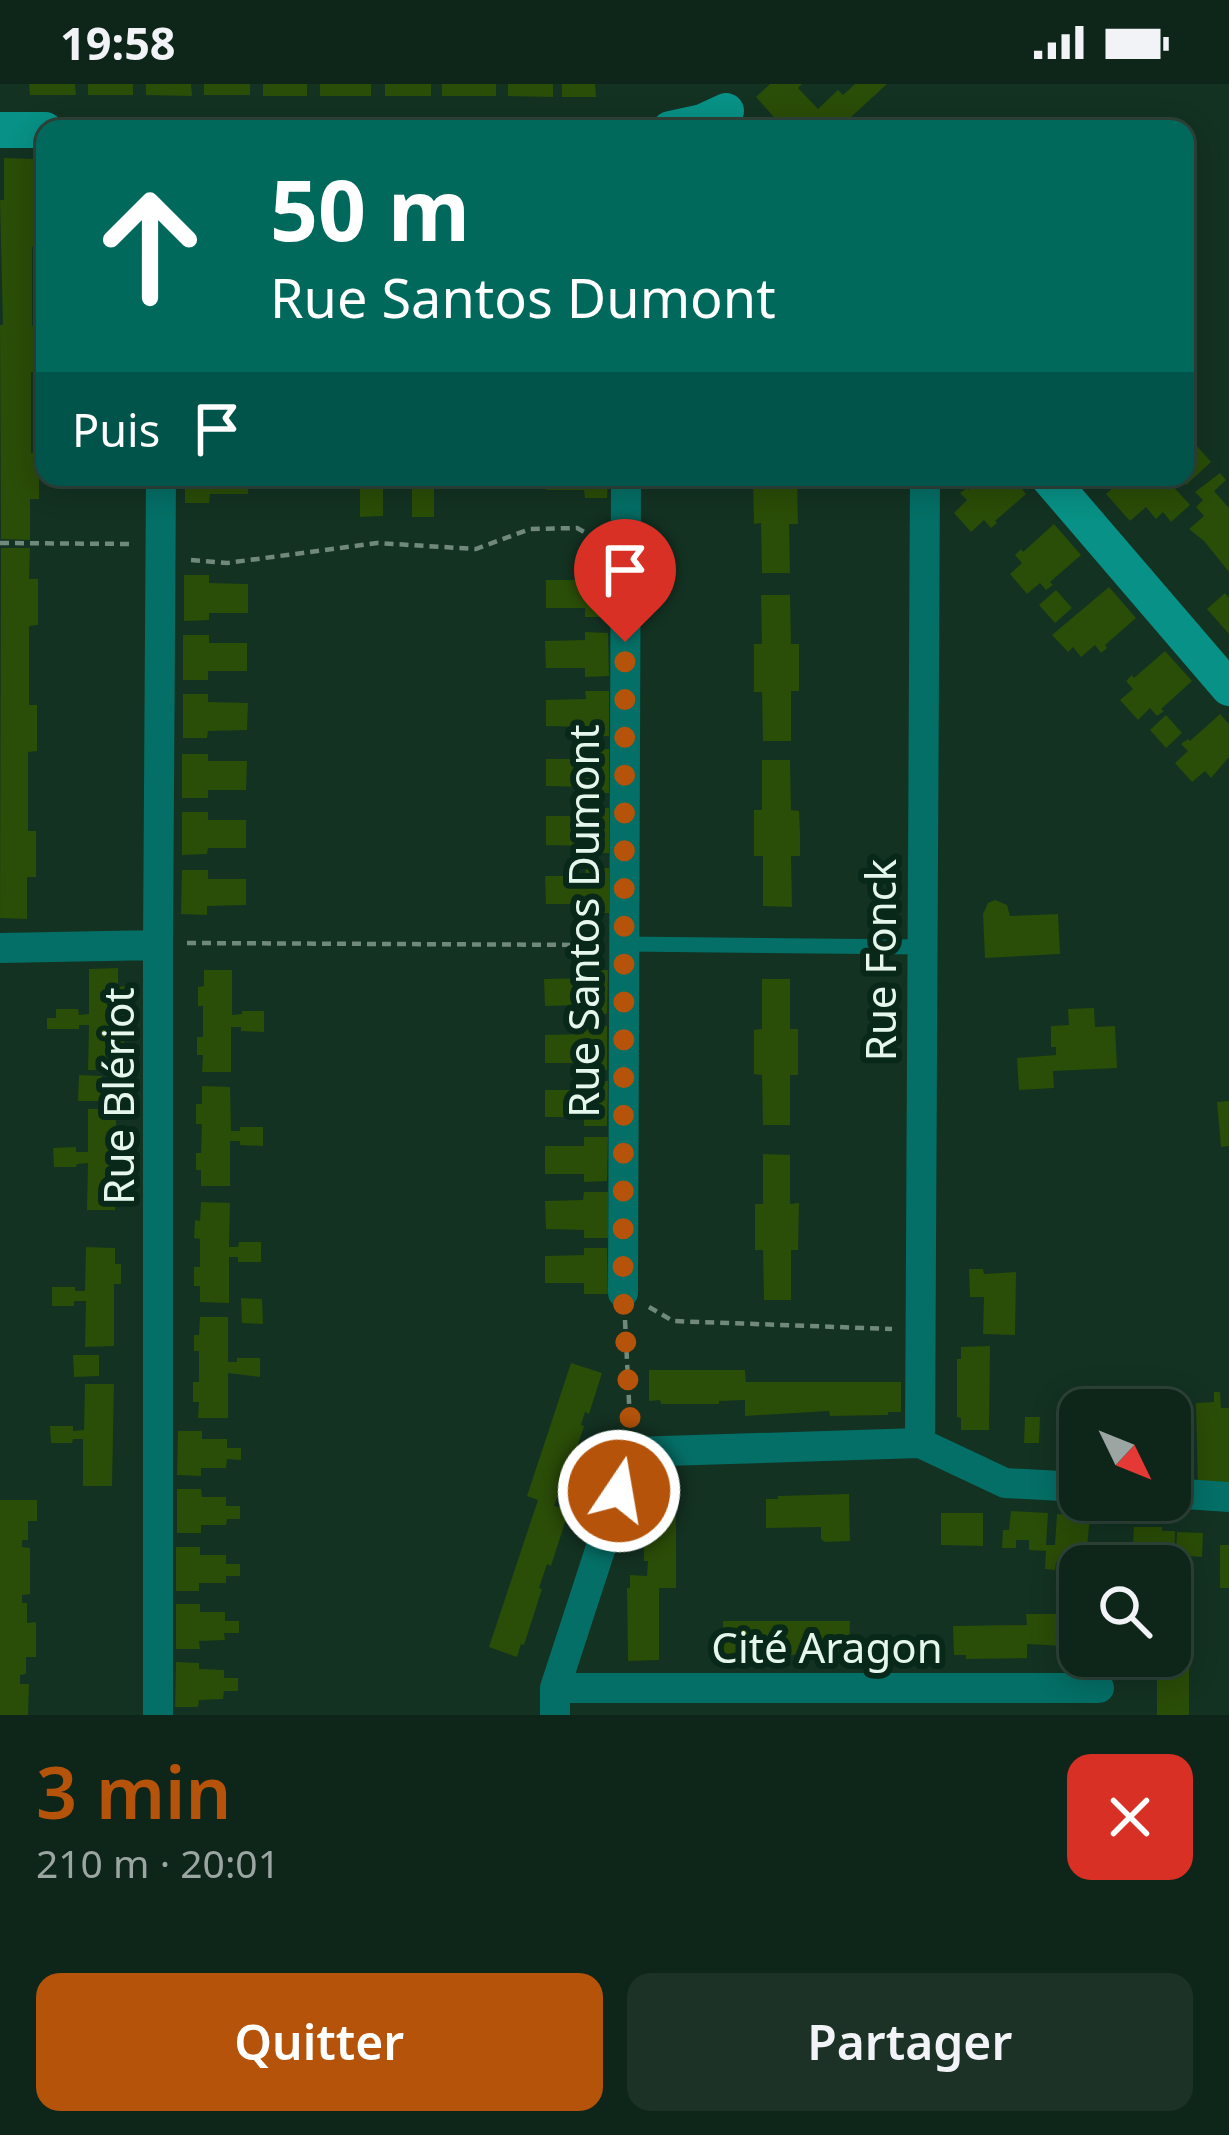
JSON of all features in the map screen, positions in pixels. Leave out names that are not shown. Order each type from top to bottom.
[{"type":"main road","points":[[0,130],[36,130]]},
{"type":"main road","points":[[1056,486],[1229,688]]},
{"type":"street","name":"Rue Blériot","points":[[158,1715],[161,486]]},
{"type":"street","name":"Rue Santos Dumont","points":[[623,1293],[626,486]]},
{"type":"street","name":"Rue Fonck","points":[[920,1443],[925,486]]},
{"type":"street","points":[[0,948],[158,945]]},
{"type":"street","points":[[632,1452],[920,1443],[1006,1483],[1059,1486]]},
{"type":"street","name":"Cité Aragon","points":[[632,1452],[555,1702],[1099,1688]]},
{"type":"street","points":[[1191,1494],[1229,1497]]},
{"type":"lane","points":[[624,944],[920,947]]},
{"type":"path","points":[[0,543],[161,551],[227,563],[377,543],[476,550],[530,530],[578,528],[625,555]]},
{"type":"path","points":[[158,945],[624,944]]},
{"type":"path","points":[[623,1293],[674,1321],[920,1330]]},
{"type":"path","points":[[623,1293],[632,1452]]},
{"type":"building","points":[[29,84],[75,84],[76,95],[30,95]]},
{"type":"building","points":[[88,84],[133,84],[133,95],[88,95]]},
{"type":"building","points":[[146,84],[191,84],[192,96],[146,95]]},
{"type":"building","points":[[204,84],[250,84],[250,95],[204,95]]},
{"type":"building","points":[[263,84],[307,84],[307,96],[263,96]]},
{"type":"building","points":[[320,84],[371,84],[371,96],[320,96]]},
{"type":"building","points":[[385,84],[431,84],[431,96],[385,96]]},
{"type":"building","points":[[442,84],[496,84],[496,96],[442,96]]},
{"type":"building","points":[[508,84],[553,84],[553,97],[508,96]]},
{"type":"building","points":[[562,84],[595,84],[596,97],[562,97]]},
{"type":"building","points":[[770,84],[802,84],[798,88],[818,109],[838,90],[843,95],[855,84],[887,84],[848,120],[777,120],[756,97]]},
{"type":"building","points":[[4,158],[33,159],[36,372],[31,372],[31,453],[36,453],[39,499],[30,499],[30,540],[1,539],[0,200],[4,200]]},
{"type":"building","points":[[1194,447],[1211,462],[1194,478]]},
{"type":"building","points":[[1220,473],[1226,480],[1214,491],[1229,508],[1229,572],[1189,529],[1204,516],[1196,507],[1203,500],[1195,492]]},
{"type":"building","points":[[185,486],[248,486],[248,494],[210,494],[209,503],[185,503]]},
{"type":"building","points":[[360,486],[383,486],[383,516],[360,517]]},
{"type":"building","points":[[412,486],[434,486],[434,517],[412,517]]},
{"type":"building","points":[[546,486],[608,486],[607,498],[585,498],[584,490],[546,490]]},
{"type":"building","points":[[753,486],[797,486],[798,524],[789,524],[790,573],[762,573],[761,523],[754,524]]},
{"type":"building","points":[[973,486],[1019,486],[1026,494],[991,528],[984,520],[971,532],[954,513],[967,500],[960,493]]},
{"type":"building","points":[[1115,486],[1173,486],[1190,505],[1171,522],[1163,512],[1156,519],[1146,507],[1130,521],[1106,494]]},
{"type":"building","points":[[1054,524],[1081,555],[1050,582],[1053,585],[1046,590],[1040,583],[1027,594],[1010,574],[1022,563],[1015,555]]},
{"type":"building","points":[[1,548],[30,548],[29,579],[38,579],[38,625],[29,626],[29,705],[37,705],[37,751],[28,752],[28,831],[36,831],[36,877],[27,877],[27,919],[0,918]]},
{"type":"building","points":[[585,572],[608,572],[608,617],[585,617],[585,608],[546,608],[546,580],[585,580]]},
{"type":"building","points":[[184,575],[209,575],[209,583],[248,584],[248,613],[209,613],[209,620],[184,621]]},
{"type":"building","points":[[1109,587],[1136,618],[1101,653],[1095,645],[1081,657],[1073,647],[1068,652],[1052,635]]},
{"type":"building","points":[[1056,590],[1072,608],[1055,623],[1039,605]]},
{"type":"building","points":[[1225,593],[1229,598],[1229,634],[1207,609]]},
{"type":"building","points":[[761,595],[790,595],[791,644],[799,644],[799,691],[791,691],[791,741],[763,741],[762,692],[754,692],[754,644],[762,644]]},
{"type":"building","points":[[585,632],[608,633],[609,676],[585,677],[585,668],[546,668],[545,641],[585,640]]},
{"type":"building","points":[[183,635],[209,635],[209,643],[247,643],[247,671],[208,671],[208,680],[183,680]]},
{"type":"building","points":[[1165,651],[1192,681],[1161,709],[1164,711],[1157,716],[1150,708],[1138,720],[1120,700],[1133,689],[1126,681]]},
{"type":"building","points":[[585,691],[609,691],[609,736],[586,736],[585,727],[546,726],[546,700],[586,699]]},
{"type":"building","points":[[183,694],[208,694],[208,702],[248,703],[247,730],[208,731],[207,738],[183,738]]},
{"type":"building","points":[[1220,714],[1229,724],[1229,757],[1211,778],[1205,771],[1192,782],[1175,763],[1188,751],[1181,744]]},
{"type":"building","points":[[1166,715],[1182,733],[1166,748],[1150,730]]},
{"type":"building","points":[[585,749],[609,749],[609,793],[546,786],[546,759],[585,759]]},
{"type":"building","points":[[182,754],[208,754],[208,761],[247,761],[246,790],[208,790],[208,798],[182,798]]},
{"type":"building","points":[[762,760],[790,760],[791,810],[799,811],[800,833],[800,856],[791,856],[792,907],[763,906],[763,856],[754,856],[754,810],[762,810]]},
{"type":"building","points":[[585,808],[609,808],[609,853],[586,853],[586,846],[546,845],[546,816],[585,816]]},
{"type":"building","points":[[182,812],[208,812],[208,820],[246,820],[246,848],[208,848],[207,854],[182,855]]},
{"type":"building","points":[[586,868],[609,868],[609,913],[585,913],[585,904],[546,904],[545,876],[585,876]]},
{"type":"building","points":[[182,870],[208,870],[208,879],[246,879],[246,905],[207,906],[207,915],[181,914]]},
{"type":"building","points":[[995,900],[1007,905],[1010,916],[1058,914],[1060,954],[985,958],[983,914]]},
{"type":"building","points":[[118,968],[118,987],[125,986],[117,1031],[124,1031],[124,1051],[117,1051],[117,1070],[88,1070],[89,1025],[47,1029],[47,1018],[56,1018],[56,1009],[89,1014],[89,969]]},
{"type":"building","points":[[204,970],[232,970],[232,1015],[264,1011],[264,1032],[231,1027],[231,1072],[202,1072],[203,1055],[197,1055],[197,1037],[203,1037],[198,987],[204,986]]},
{"type":"building","points":[[584,970],[608,970],[607,1014],[584,1015],[584,1005],[545,1006],[544,979],[584,978]]},
{"type":"building","points":[[762,979],[790,979],[790,1029],[798,1029],[798,1075],[790,1075],[790,1125],[763,1125],[762,1075],[754,1074],[754,1030],[762,1029]]},
{"type":"building","points":[[1094,1008],[1095,1027],[1115,1026],[1117,1068],[1053,1071],[1054,1088],[1019,1090],[1017,1058],[1056,1055],[1051,1026],[1069,1025],[1068,1009]]},
{"type":"building","points":[[584,1026],[607,1026],[607,1070],[584,1070],[584,1063],[545,1063],[545,1035],[584,1034]]},
{"type":"building","points":[[79,1075],[102,1076],[102,1101],[78,1101]]},
{"type":"building","points":[[584,1081],[608,1081],[607,1126],[584,1126],[584,1117],[545,1117],[545,1090],[584,1090]]},
{"type":"building","points":[[202,1086],[230,1087],[231,1131],[263,1127],[263,1146],[230,1141],[230,1186],[201,1186],[201,1170],[196,1170],[202,1124],[196,1124],[196,1104],[202,1104]]},
{"type":"building","points":[[1229,1101],[1229,1146],[1221,1147],[1217,1102]]},
{"type":"building","points":[[88,1109],[116,1109],[116,1126],[123,1126],[122,1146],[116,1146],[122,1190],[116,1190],[115,1210],[87,1210],[88,1163],[54,1167],[53,1148],[76,1147],[76,1152],[88,1152]]},
{"type":"building","points":[[584,1137],[608,1137],[607,1181],[584,1182],[584,1174],[545,1174],[545,1146],[584,1146]]},
{"type":"building","points":[[763,1154],[790,1155],[790,1204],[799,1203],[798,1250],[791,1250],[791,1300],[764,1300],[763,1250],[755,1250],[755,1204],[763,1204]]},
{"type":"building","points":[[584,1192],[608,1192],[608,1238],[584,1238],[584,1230],[546,1229],[545,1201],[583,1200]]},
{"type":"building","points":[[201,1202],[230,1203],[229,1247],[261,1242],[261,1262],[229,1257],[229,1303],[200,1302],[200,1286],[194,1286],[194,1267],[200,1267],[195,1220],[200,1221]]},
{"type":"building","points":[[86,1247],[115,1248],[115,1264],[121,1264],[121,1284],[114,1284],[114,1346],[85,1347],[86,1301],[52,1306],[52,1287],[85,1291]]},
{"type":"building","points":[[584,1248],[607,1248],[608,1294],[584,1294],[584,1283],[545,1283],[545,1256],[584,1255]]},
{"type":"building","points":[[969,1269],[983,1269],[984,1274],[1016,1272],[1015,1335],[983,1334],[984,1297],[970,1297]]},
{"type":"building","points":[[241,1298],[262,1299],[263,1324],[242,1323]]},
{"type":"building","points":[[200,1317],[228,1317],[228,1362],[260,1358],[260,1377],[228,1373],[228,1418],[198,1418],[199,1402],[193,1402],[193,1382],[199,1382],[194,1335],[199,1335]]},
{"type":"building","points":[[990,1346],[989,1430],[961,1430],[957,1359],[961,1359],[961,1347]]},
{"type":"building","points":[[73,1355],[99,1355],[99,1376],[74,1377]]},
{"type":"building","points":[[571,1363],[602,1373],[554,1506],[569,1510],[517,1657],[489,1647],[538,1500],[527,1496]]},
{"type":"building","points":[[649,1370],[745,1370],[746,1382],[901,1382],[901,1412],[745,1416],[745,1400],[661,1404],[660,1400],[649,1401]]},
{"type":"building","points":[[85,1384],[114,1384],[112,1486],[83,1486],[83,1439],[51,1443],[50,1426],[84,1430]]},
{"type":"building","points":[[1214,1392],[1220,1392],[1221,1408],[1229,1408],[1229,1489],[1198,1488],[1196,1403],[1214,1402]]},
{"type":"building","points":[[1025,1417],[1040,1417],[1039,1443],[1024,1443]]},
{"type":"building","points":[[178,1431],[202,1431],[202,1439],[227,1439],[227,1448],[241,1448],[241,1460],[227,1459],[226,1468],[201,1468],[201,1476],[177,1475]]},
{"type":"building","points":[[177,1489],[201,1489],[202,1497],[226,1497],[226,1506],[240,1506],[240,1519],[227,1519],[226,1525],[201,1525],[201,1533],[177,1533]]},
{"type":"building","points":[[647,1491],[676,1491],[676,1588],[659,1588],[659,1660],[628,1661],[627,1588],[630,1575],[647,1576],[643,1503],[647,1503]]},
{"type":"building","points":[[849,1494],[850,1541],[825,1542],[821,1527],[766,1528],[766,1499]]},
{"type":"building","points":[[0,1500],[37,1500],[37,1521],[28,1521],[28,1540],[22,1540],[22,1547],[30,1548],[30,1594],[22,1595],[22,1603],[27,1603],[27,1623],[36,1622],[36,1657],[26,1657],[26,1674],[20,1675],[20,1684],[29,1684],[28,1715],[0,1715]]},
{"type":"building","points":[[1011,1511],[1048,1513],[1046,1545],[1055,1545],[1057,1514],[1059,1521],[1089,1521],[1087,1545],[1059,1545],[1055,1570],[1045,1569],[1046,1551],[1029,1550],[1029,1540],[1016,1540],[1016,1548],[1002,1548],[1003,1530],[1009,1530]]},
{"type":"building","points":[[941,1513],[983,1513],[983,1546],[941,1545]]},
{"type":"building","points":[[1134,1527],[1175,1531],[1175,1545],[1133,1545]]},
{"type":"building","points":[[1177,1532],[1203,1533],[1202,1557],[1191,1556],[1191,1545],[1176,1545]]},
{"type":"building","points":[[1220,1545],[1229,1545],[1229,1588],[1220,1588]]},
{"type":"building","points":[[176,1547],[200,1547],[200,1555],[226,1555],[226,1564],[240,1564],[240,1576],[226,1576],[226,1583],[199,1583],[199,1591],[176,1591]]},
{"type":"building","points":[[176,1604],[200,1604],[200,1612],[225,1612],[225,1621],[239,1621],[239,1633],[224,1633],[225,1640],[199,1641],[200,1649],[176,1649]]},
{"type":"building","points":[[1026,1614],[1059,1614],[1059,1646],[1027,1644],[1027,1658],[954,1655],[953,1626],[1027,1625]]},
{"type":"building","points":[[723,1621],[850,1621],[849,1654],[766,1651],[766,1655],[723,1655]]},
{"type":"building","points":[[176,1662],[224,1670],[224,1678],[238,1678],[238,1691],[224,1691],[223,1699],[199,1700],[198,1707],[175,1707]]},
{"type":"building","points":[[1157,1677],[1189,1677],[1189,1715],[1157,1715]]},
{"type":"route","points":[[619,1491],[632,1452],[623,1293],[625,642]]}]
